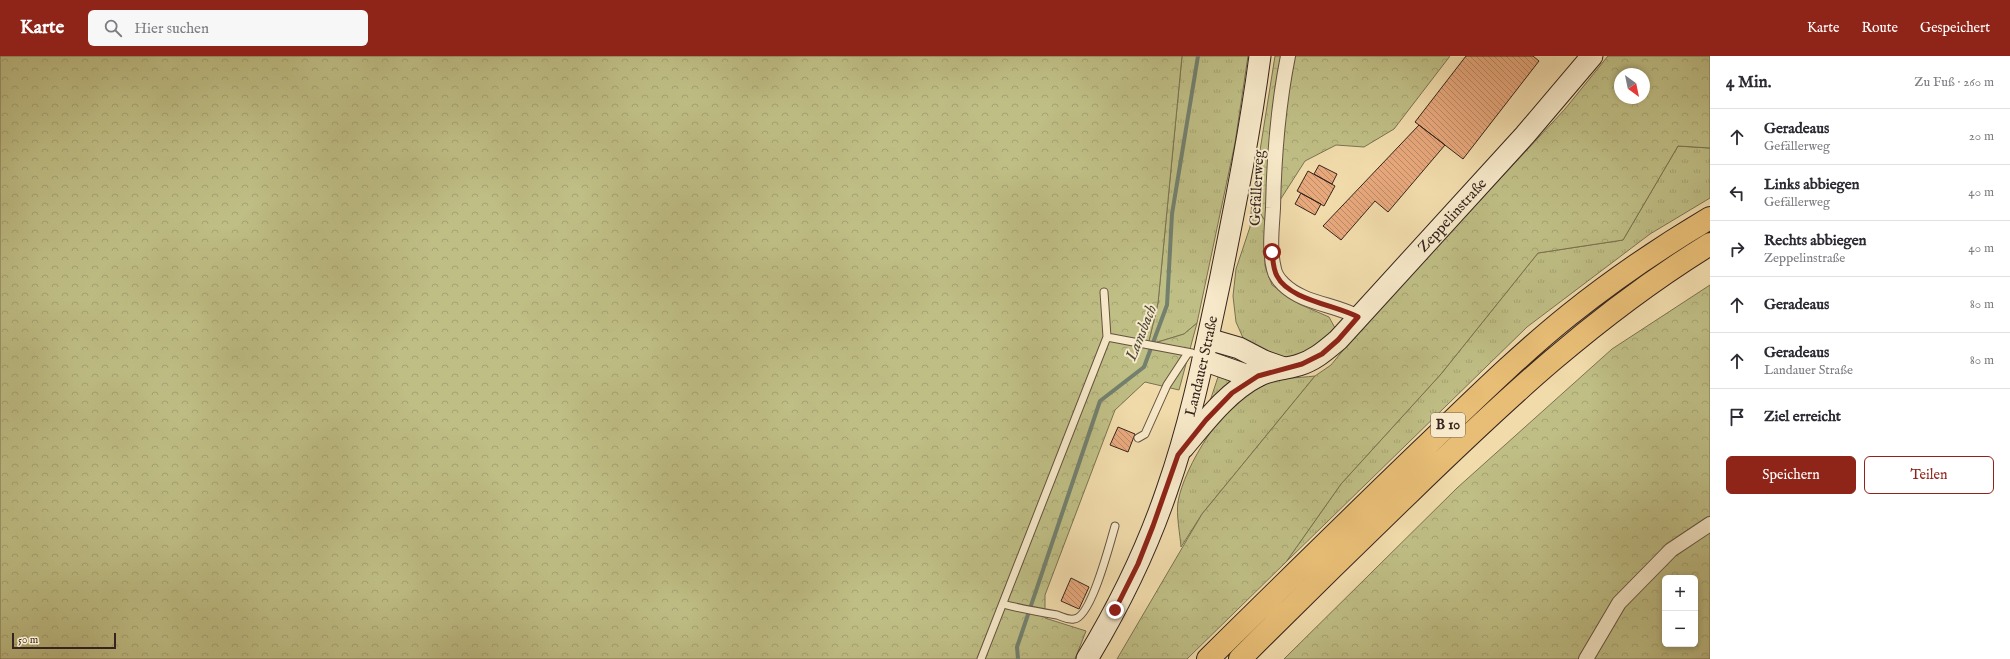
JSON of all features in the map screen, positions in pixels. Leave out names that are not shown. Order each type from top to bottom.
[{"type":"highway","name":"B 10","points":[[1208,659],[1362,507],[1529,350],[1568,316],[1614,281],[1659,249],[1710,218]]},
{"type":"highway","name":"B 10","points":[[1240,659],[1453,450],[1543,367],[1626,299],[1710,244]]},
{"type":"street","name":"Landauer Straße","points":[[1087,659],[1138,564],[1167,490],[1178,455],[1241,181],[1260,56]]},
{"type":"street","name":"Gefällerweg","points":[[1288,56],[1277,128],[1274,164],[1272,252],[1274,270],[1284,285],[1298,294],[1313,301],[1342,309],[1358,317]]},
{"type":"street","name":"Zeppelinstraße","points":[[1258,376],[1292,366],[1322,354],[1338,340],[1525,135],[1592,56]]},
{"type":"street","points":[[1201,352],[1239,348],[1264,362],[1292,366]]},
{"type":"street","points":[[1201,352],[1243,374],[1258,376]]},
{"type":"street","points":[[1178,455],[1206,420],[1232,393],[1258,376]]},
{"type":"street","points":[[1586,659],[1619,603],[1671,550],[1710,524]]},
{"type":"lane","points":[[981,659],[1107,338],[1104,292]]},
{"type":"lane","points":[[1107,338],[1201,352]]},
{"type":"lane","points":[[1138,438],[1145,434],[1167,385],[1201,352]]},
{"type":"lane","points":[[1003,604],[1043,614],[1058,615],[1066,619],[1076,620],[1082,615],[1090,603],[1115,526]]},
{"type":"green space","points":[[0,56],[1182,56],[1158,303],[1148,345],[1184,334],[1197,323],[1179,390],[1145,382],[1115,410],[1045,595],[1045,618],[1086,631],[1075,659],[0,659]]},
{"type":"green space","points":[[1182,56],[1248,56],[1235,143],[1197,323],[1184,334],[1148,345],[1158,303]]},
{"type":"green space","points":[[1275,56],[1450,56],[1394,129],[1364,147],[1336,145],[1305,161],[1266,222],[1252,201]]},
{"type":"green space","points":[[1608,56],[1710,56],[1710,148],[1678,146],[1623,240],[1538,253],[1441,374],[1341,484],[1286,562],[1187,659],[1117,659],[1202,514],[1315,376],[1331,365],[1358,332],[1565,109]]},
{"type":"green space","points":[[1678,146],[1710,148],[1710,198],[1650,234],[1527,327],[1286,562],[1341,484],[1441,374],[1538,253],[1623,240]]},
{"type":"green space","points":[[1252,201],[1266,222],[1265,266],[1272,285],[1299,304],[1329,317],[1335,328],[1311,350],[1295,357],[1271,358],[1244,340],[1236,322],[1233,296],[1236,269],[1250,227]]},
{"type":"green space","points":[[1710,285],[1710,659],[1284,659],[1457,488],[1612,349]]},
{"type":"green space","points":[[1219,374],[1235,379],[1210,401]]},
{"type":"green space","points":[[1315,376],[1202,514],[1181,547],[1178,502],[1182,487],[1197,454],[1220,420],[1232,405],[1245,393],[1257,385],[1277,380]]},
{"type":"building","points":[[1466,56],[1533,56],[1539,61],[1463,159],[1415,122]]},
{"type":"building","points":[[1419,125],[1445,145],[1388,212],[1375,201],[1341,240],[1323,226]]},
{"type":"building","points":[[1319,165],[1337,174],[1332,184],[1314,174]]},
{"type":"building","points":[[1308,171],[1335,186],[1324,206],[1297,191]]},
{"type":"building","points":[[1301,193],[1321,204],[1315,215],[1295,204]]},
{"type":"building","points":[[1118,427],[1135,434],[1128,452],[1110,445]]},
{"type":"building","points":[[1071,578],[1089,587],[1079,609],[1061,601]]},
{"type":"waterway","name":"Lamsbach","points":[[1018,659],[1017,647],[1100,401],[1144,367],[1167,305],[1172,214],[1198,56]]},
{"type":"route","points":[[1115,610],[1138,564],[1167,490],[1178,455],[1206,420],[1232,393],[1258,376],[1302,364],[1322,354],[1338,340],[1358,317],[1342,309],[1313,301],[1284,285],[1274,270],[1272,252]]}]
